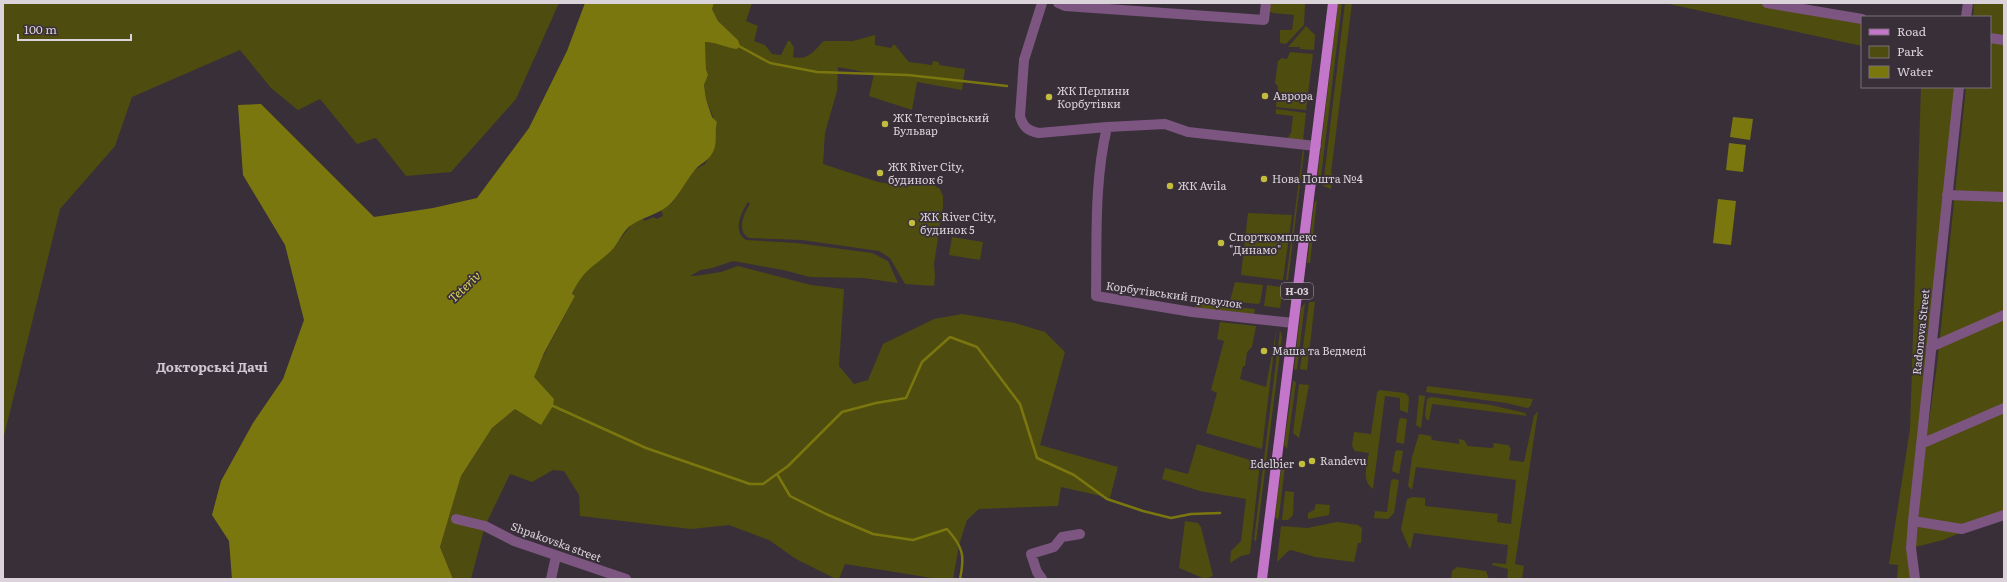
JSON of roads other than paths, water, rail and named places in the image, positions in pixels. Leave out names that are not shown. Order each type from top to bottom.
[{"type":"main road","name":"Н-03","points":[[1313,145],[1327,3]]},
{"type":"main road","name":"Н-03","points":[[1258,579],[1313,145],[1333,3]]},
{"type":"main road","name":"Н-03","points":[[1262,579],[1291,323]]},
{"type":"street","points":[[1042,3],[1024,60],[1020,116],[1024,127],[1033,132],[1165,124],[1188,132],[1313,145]]},
{"type":"street","points":[[1058,3],[1065,6],[1264,20],[1266,3]]},
{"type":"street","points":[[1767,3],[1861,19]]},
{"type":"street","points":[[1966,16],[1968,3]]},
{"type":"street","points":[[1991,38],[2004,40]]},
{"type":"street","name":"Radonova Street","points":[[1916,579],[1911,548],[1913,521],[1959,88]]},
{"type":"street","name":"Корбутівський провулок","points":[[1107,127],[1101,152],[1097,205],[1096,296],[1192,312],[1291,323]]},
{"type":"street","points":[[1947,195],[2004,197]]},
{"type":"street","points":[[1931,347],[2004,315]]},
{"type":"street","points":[[1921,444],[2004,408]]},
{"type":"street","points":[[1913,521],[1962,528],[2004,515]]},
{"type":"street","name":"Shpakovska street","points":[[456,519],[485,526],[514,541],[626,579]]},
{"type":"street","points":[[1042,579],[1037,572],[1031,554],[1054,547],[1062,537],[1080,534]]},
{"type":"street","points":[[551,579],[556,556]]},
{"type":"water","name":"Teteriv","points":[[585,3],[714,3],[712,9],[718,21],[738,40],[740,46],[737,49],[705,42],[706,69],[708,75],[704,85],[706,99],[712,117],[717,122],[715,144],[711,155],[694,171],[676,198],[669,205],[661,211],[629,227],[623,233],[613,249],[584,274],[576,286],[572,294],[575,296],[544,353],[534,377],[554,399],[553,406],[541,425],[515,409],[492,428],[461,476],[440,547],[453,579],[232,579],[229,541],[212,515],[221,481],[253,423],[283,379],[304,320],[285,245],[243,175],[238,105],[261,104],[374,217],[433,208],[477,198],[529,128],[567,51]]},
{"type":"water","points":[[1733,117],[1753,119],[1750,140],[1730,137]]},
{"type":"water","points":[[1729,143],[1746,145],[1743,172],[1726,170]]},
{"type":"water","points":[[1718,199],[1736,201],[1731,245],[1713,243]]},
{"type":"waterway","points":[[737,45],[770,63],[817,72],[908,75],[1007,86]]},
{"type":"waterway","points":[[551,405],[646,448],[750,484],[763,484],[788,466],[842,412],[876,403],[906,398],[922,362],[950,337],[977,347],[1020,404],[1037,458],[1074,475],[1107,499],[1143,511],[1171,518],[1191,514],[1220,513]]},
{"type":"waterway","points":[[777,474],[790,496],[826,514],[873,534],[913,540],[947,529],[956,541],[961,552],[962,564],[960,579]]},
{"type":"place","name":"Аврора","points":[[1265,96]]},
{"type":"place","name":"ЖК Перлини Корбутівки","points":[[1049,97]]},
{"type":"place","name":"ЖК Тетерівський Бульвар","points":[[885,124]]},
{"type":"place","name":"ЖК River City, будинок 6","points":[[880,173]]},
{"type":"place","name":"Нова Пошта №4","points":[[1264,179]]},
{"type":"place","name":"ЖК Avila","points":[[1170,186]]},
{"type":"place","name":"ЖК River City, будинок 5","points":[[912,223]]},
{"type":"place","name":"Спорткомплекс \"Динамо\"","points":[[1221,243]]},
{"type":"place","name":"Маша та Ведмеді","points":[[1264,351]]},
{"type":"place","name":"Randevu","points":[[1312,461]]},
{"type":"place","name":"Edelbier","points":[[1302,464]]},
{"type":"district","name":"Докторські Дачі","points":[[212,367]]}]
